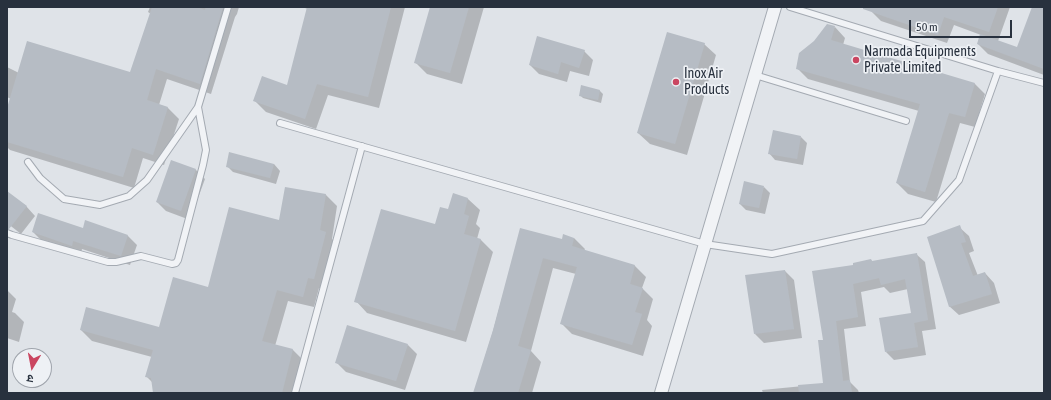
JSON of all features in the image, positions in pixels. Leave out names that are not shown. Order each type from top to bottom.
[{"type":"street","points":[[661,393],[775,7]]},
{"type":"lane","points":[[28,162],[40,178],[64,199],[100,205],[129,196],[147,180],[198,107],[228,7]]},
{"type":"lane","points":[[790,7],[998,71],[1044,83]]},
{"type":"lane","points":[[280,123],[705,244],[772,254],[923,221],[959,180],[998,71]]},
{"type":"lane","points":[[755,75],[906,121]]},
{"type":"lane","points":[[7,232],[12,235],[108,262],[116,262],[141,256],[176,264],[206,150],[198,107]]},
{"type":"lane","points":[[295,393],[362,146]]},
{"type":"building","points":[[152,7],[196,7],[205,10],[206,7],[223,7],[200,84],[156,69],[147,100],[168,107],[153,155],[132,148],[123,177],[7,142],[7,108],[27,41],[130,72]]},
{"type":"building","points":[[307,7],[391,7],[368,97],[317,84],[305,119],[253,101],[262,76],[287,85]]},
{"type":"building","points":[[430,7],[469,7],[450,73],[414,63]]},
{"type":"building","points":[[863,7],[998,7],[989,32],[944,17],[938,35],[863,9]]},
{"type":"building","points":[[1032,7],[1044,7],[1044,69],[977,44],[980,34],[1017,47]]},
{"type":"building","points":[[827,24],[835,26],[831,40],[975,83],[965,117],[949,113],[925,192],[896,183],[920,104],[796,69],[799,53],[814,41]]},
{"type":"building","points":[[667,32],[705,43],[675,144],[637,133]]},
{"type":"building","points":[[537,36],[585,50],[579,68],[561,62],[558,74],[529,65]]},
{"type":"building","points":[[581,85],[600,90],[598,100],[579,96]]},
{"type":"building","points":[[773,130],[801,136],[797,159],[768,154]]},
{"type":"building","points":[[229,152],[274,164],[270,178],[226,167]]},
{"type":"building","points":[[171,160],[196,169],[181,211],[156,202]]},
{"type":"building","points":[[744,181],[764,186],[759,208],[739,204]]},
{"type":"building","points":[[285,187],[326,194],[320,230],[326,232],[314,279],[308,278],[303,297],[277,290],[262,341],[293,349],[282,393],[153,393],[151,378],[145,377],[153,350],[80,330],[86,307],[159,327],[173,277],[208,287],[229,207],[279,220]]},
{"type":"building","points":[[7,191],[27,206],[9,229],[7,229]]},
{"type":"building","points":[[453,193],[468,198],[464,214],[469,216],[464,234],[481,239],[455,331],[354,302],[381,209],[435,224],[440,207],[448,209]]},
{"type":"building","points":[[38,213],[83,228],[85,220],[128,235],[121,256],[73,241],[72,246],[32,232]]},
{"type":"building","points":[[960,225],[966,242],[961,243],[973,276],[985,272],[992,294],[949,307],[927,237]]},
{"type":"building","points":[[520,228],[562,239],[563,234],[574,238],[572,246],[635,265],[630,284],[643,288],[635,312],[642,314],[632,345],[560,324],[577,267],[543,258],[518,346],[531,350],[518,393],[473,393],[493,330]]},
{"type":"building","points":[[917,253],[928,320],[914,323],[918,347],[885,352],[879,318],[911,313],[905,279],[881,285],[879,278],[853,284],[858,317],[836,321],[843,381],[850,380],[852,393],[799,393],[798,385],[823,383],[818,340],[823,340],[812,271],[853,265],[853,263],[871,259],[872,261]]},
{"type":"building","points":[[785,270],[794,329],[754,334],[745,275]]},
{"type":"building","points":[[347,325],[408,344],[396,381],[335,363]]},
{"type":"place","name":"Narmada Equipments Private Limited","points":[[856,60]]},
{"type":"place","name":"Inox Air Products","points":[[676,82]]}]
